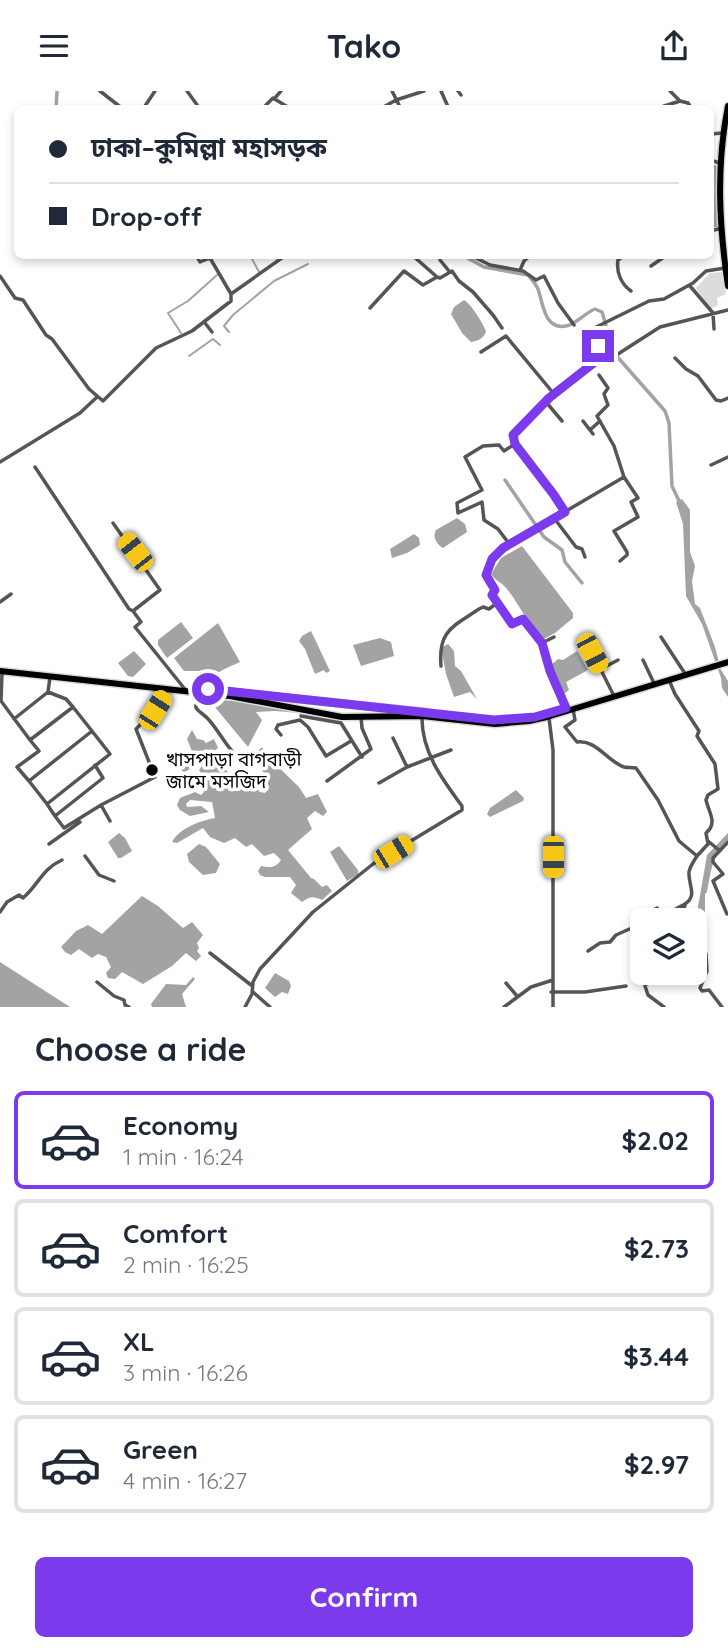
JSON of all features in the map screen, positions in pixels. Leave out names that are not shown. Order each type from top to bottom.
[{"type":"highway","points":[[728,106],[720,163],[722,228],[728,286]]},
{"type":"highway","points":[[35,673],[50,677],[268,702],[301,713],[342,717],[422,716],[495,724],[528,722],[547,717],[653,681],[725,662]]},
{"type":"highway","points":[[1,670],[494,720],[535,717],[670,680],[710,666]]},
{"type":"highway","points":[[301,713],[307,705],[302,699]]},
{"type":"highway","points":[[324,714],[319,707],[325,701]]},
{"type":"street","points":[[100,91],[118,105]]},
{"type":"street","points":[[269,91],[284,105]]},
{"type":"street","points":[[266,105],[281,91]]},
{"type":"street","points":[[392,91],[399,105]]},
{"type":"street","points":[[387,105],[424,91]]},
{"type":"street","points":[[670,91],[680,101],[689,105]]},
{"type":"street","points":[[668,105],[680,101]]},
{"type":"street","points":[[714,134],[723,133]]},
{"type":"street","points":[[714,161],[720,163]]},
{"type":"street","points":[[714,230],[722,228]]},
{"type":"street","points":[[0,276],[15,298],[23,300],[46,335],[103,401],[156,348],[192,331],[231,301],[231,294],[211,259]]},
{"type":"street","points":[[231,294],[276,259]]},
{"type":"street","points":[[417,259],[437,277]]},
{"type":"street","points":[[478,259],[490,265],[529,273],[536,280],[544,277],[573,323]]},
{"type":"street","points":[[520,270],[526,259]]},
{"type":"street","points":[[619,259],[617,266],[621,281],[631,291]]},
{"type":"street","points":[[652,266],[662,259]]},
{"type":"street","points":[[440,260],[473,292],[502,328]]},
{"type":"street","points":[[582,334],[649,301],[664,299],[690,286],[706,271],[725,268]]},
{"type":"street","points":[[370,308],[404,271],[423,285],[449,271]]},
{"type":"street","points":[[690,286],[713,313],[714,330]]},
{"type":"street","points":[[618,354],[660,327],[728,310]]},
{"type":"street","points":[[205,322],[212,332]]},
{"type":"street","points":[[565,512],[515,444],[513,437],[515,431],[554,394],[602,356],[588,331]]},
{"type":"street","points":[[481,352],[506,336],[554,394]]},
{"type":"street","points":[[675,358],[698,376],[716,400],[728,398]]},
{"type":"street","points":[[599,375],[608,388],[604,394],[608,405],[597,415],[614,446],[624,477],[638,498],[632,502],[638,517],[614,531],[627,552],[620,561]]},
{"type":"street","points":[[0,461],[80,413],[97,397]]},
{"type":"street","points":[[546,402],[562,421]]},
{"type":"street","points":[[583,421],[591,432],[600,421]]},
{"type":"street","points":[[510,545],[498,529],[484,520],[482,502],[459,514],[456,505],[482,490],[465,456],[483,446],[499,445],[505,451],[515,444]]},
{"type":"street","points":[[711,465],[728,457]]},
{"type":"street","points":[[35,467],[129,610],[133,611],[141,622],[135,627],[184,688]]},
{"type":"street","points":[[624,477],[510,545],[492,559],[486,575],[495,590],[492,595],[512,624],[523,619],[542,643],[550,671],[575,720],[565,727],[567,732],[577,742],[583,741],[592,745],[625,768],[636,768],[658,800],[679,841],[697,856]]},
{"type":"street","points":[[554,517],[576,547],[582,549],[585,557]]},
{"type":"street","points":[[113,523],[160,590],[133,611]]},
{"type":"street","points":[[0,601],[11,594]]},
{"type":"street","points":[[441,666],[440,647],[447,633],[479,609],[489,609],[497,603]]},
{"type":"street","points":[[542,643],[554,637]]},
{"type":"street","points":[[661,637],[684,672]]},
{"type":"street","points":[[591,650],[613,694]]},
{"type":"street","points":[[601,669],[618,660]]},
{"type":"street","points":[[643,660],[653,681]]},
{"type":"street","points":[[1,670],[1,701],[39,751],[18,767],[64,828],[100,805],[156,777],[136,729],[155,710],[168,690]]},
{"type":"street","points":[[14,719],[48,692],[50,677]]},
{"type":"street","points":[[670,680],[675,694],[699,731],[697,736],[717,769],[718,789],[708,795],[706,800],[713,817],[711,828],[706,833],[708,841],[720,850]]},
{"type":"street","points":[[47,804],[110,754],[66,699],[48,692]]},
{"type":"street","points":[[196,693],[196,708],[206,716],[222,739],[242,760],[247,762],[262,750]]},
{"type":"street","points":[[30,740],[73,707]]},
{"type":"street","points":[[301,713],[341,723],[362,757]]},
{"type":"street","points":[[327,781],[371,749],[362,728],[362,715]]},
{"type":"street","points":[[245,1007],[260,969],[313,912],[373,864],[462,810],[431,758],[421,730],[422,716]]},
{"type":"street","points":[[547,717],[551,722],[554,750],[554,1007]]},
{"type":"street","points":[[281,735],[276,729],[278,725],[300,720],[308,727],[326,756],[351,741]]},
{"type":"street","points":[[29,781],[92,731]]},
{"type":"street","points":[[393,738],[407,767]]},
{"type":"street","points":[[379,783],[407,767],[451,750]]},
{"type":"street","points":[[55,816],[103,778],[95,765]]},
{"type":"street","points":[[100,805],[110,821]]},
{"type":"street","points":[[49,845],[83,817]]},
{"type":"street","points":[[588,951],[600,943],[610,942],[616,935],[634,927],[634,922],[657,908],[664,915],[691,899],[693,895],[690,871],[708,841]]},
{"type":"street","points":[[727,914],[713,881],[723,874],[713,862],[713,858],[728,842]]},
{"type":"street","points":[[85,856],[99,874],[114,881]]},
{"type":"street","points":[[0,912],[9,900],[19,895],[23,898],[37,884],[45,870],[62,860]]},
{"type":"street","points":[[684,908],[685,904]]},
{"type":"street","points":[[210,953],[270,1007]]},
{"type":"street","points":[[504,1007],[531,987],[553,980]]},
{"type":"street","points":[[97,982],[114,996],[124,1000],[129,1007]]},
{"type":"street","points":[[506,983],[517,996]]},
{"type":"street","points":[[646,985],[648,995],[664,1007]]},
{"type":"street","points":[[701,985],[702,991],[709,991],[722,1007]]},
{"type":"street","points":[[552,992],[585,992],[626,986]]},
{"type":"shaded area","points":[[714,165],[718,166],[719,227],[714,227]]},
{"type":"shaded area","points":[[723,272],[726,294],[717,298],[718,305],[710,309],[696,288],[710,273]]},
{"type":"shaded area","points":[[464,300],[486,331],[476,341],[471,342],[462,333],[451,314],[454,307]]},
{"type":"shaded area","points":[[682,499],[690,510],[690,552],[695,566],[692,581],[695,604],[700,608],[721,670],[728,681],[728,697],[722,688],[702,624],[686,596],[683,524],[676,502]]},
{"type":"shaded area","points":[[457,518],[465,524],[467,532],[443,548],[436,540],[436,530]]},
{"type":"shaded area","points":[[414,534],[419,538],[420,545],[392,558],[390,549]]},
{"type":"shaded area","points":[[522,546],[573,613],[573,618],[544,639],[533,628],[507,589],[491,574],[501,558]]},
{"type":"shaded area","points":[[181,622],[193,638],[167,658],[158,645],[158,640]]},
{"type":"shaded area","points":[[218,623],[240,662],[225,668],[208,685],[204,684],[202,671],[184,671],[174,658]]},
{"type":"shaded area","points":[[311,631],[330,671],[326,673],[324,670],[315,674],[299,641]]},
{"type":"shaded area","points":[[380,638],[391,642],[394,656],[361,666],[353,645]]},
{"type":"shaded area","points":[[448,644],[454,651],[455,666],[461,671],[477,699],[470,692],[454,697],[441,648]]},
{"type":"shaded area","points":[[134,651],[146,664],[133,677],[128,676],[118,663]]},
{"type":"shaded area","points":[[577,651],[588,670],[566,682],[569,690],[564,694],[550,666],[558,659],[563,660]]},
{"type":"shaded area","points":[[209,700],[245,701],[300,713],[256,712],[262,720],[248,747]]},
{"type":"shaded area","points":[[192,730],[197,739],[206,743],[214,739],[218,748],[184,773],[177,764],[179,758],[192,751],[187,739]]},
{"type":"shaded area","points":[[265,754],[299,787],[306,798],[318,794],[327,812],[323,816],[315,811],[307,818],[312,829],[288,850],[311,878],[322,887],[327,885],[332,891],[322,900],[312,897],[302,902],[291,893],[296,885],[290,877],[260,875],[258,871],[261,866],[272,867],[281,860],[274,853],[264,856],[252,844],[246,847],[235,838],[224,843],[210,837],[203,828],[177,843],[172,842],[190,826],[215,818],[212,802],[190,800],[186,804],[187,807],[201,806],[209,812],[190,816],[177,805],[180,798],[195,792],[201,795],[203,793],[206,783],[199,770],[202,766],[222,764],[231,777],[245,777],[260,792],[265,793],[269,788],[260,759]]},
{"type":"shaded area","points":[[516,790],[524,798],[523,801],[490,817],[487,814],[490,808]]},
{"type":"shaded area","points":[[119,833],[132,851],[121,858],[118,858],[108,842]]},
{"type":"shaded area","points":[[728,833],[728,840],[713,864],[705,894],[705,908],[698,908],[707,855]]},
{"type":"shaded area","points":[[199,844],[206,847],[220,864],[216,873],[203,875],[189,862],[187,854]]},
{"type":"shaded area","points":[[339,846],[358,870],[358,874],[347,881],[330,852]]},
{"type":"shaded area","points":[[142,896],[183,928],[192,922],[203,935],[197,943],[197,951],[201,956],[196,961],[186,953],[172,966],[143,984],[122,972],[115,979],[108,978],[106,973],[111,967],[106,957],[98,954],[92,958],[79,949],[71,955],[61,947],[76,931],[88,925],[102,934]]},
{"type":"shaded area","points":[[0,962],[70,1007],[0,1007]]},
{"type":"shaded area","points":[[275,973],[289,981],[291,986],[288,994],[282,992],[275,997],[265,988]]},
{"type":"shaded area","points":[[193,977],[195,979],[182,994],[186,1007],[152,1007],[151,1004],[166,984],[186,985]]},
{"type":"waterway","points":[[56,105],[57,91]]},
{"type":"waterway","points":[[252,259],[259,272]]},
{"type":"waterway","points":[[469,259],[484,267],[528,275],[537,287],[546,314],[553,324],[566,326],[595,309],[602,312],[614,353],[665,411],[669,423],[672,486],[680,503]]},
{"type":"waterway","points":[[229,332],[224,326],[233,315],[274,281],[308,264]]},
{"type":"waterway","points":[[181,333],[168,313],[188,301],[217,275]]},
{"type":"waterway","points":[[189,356],[213,339],[220,345]]},
{"type":"waterway","points":[[505,480],[544,537],[562,550],[565,562],[582,583]]},
{"type":"place","name":"খাসপাড়া বাগবাড়ী জামে মসজিদ","points":[[152,770]]},
{"type":"route","points":[[208,689],[494,720],[535,717],[566,708],[550,671],[542,643],[523,619],[512,624],[492,595],[495,590],[486,575],[492,559],[503,548],[565,512],[515,444],[513,435],[549,398],[600,358],[602,355],[598,346]]}]
